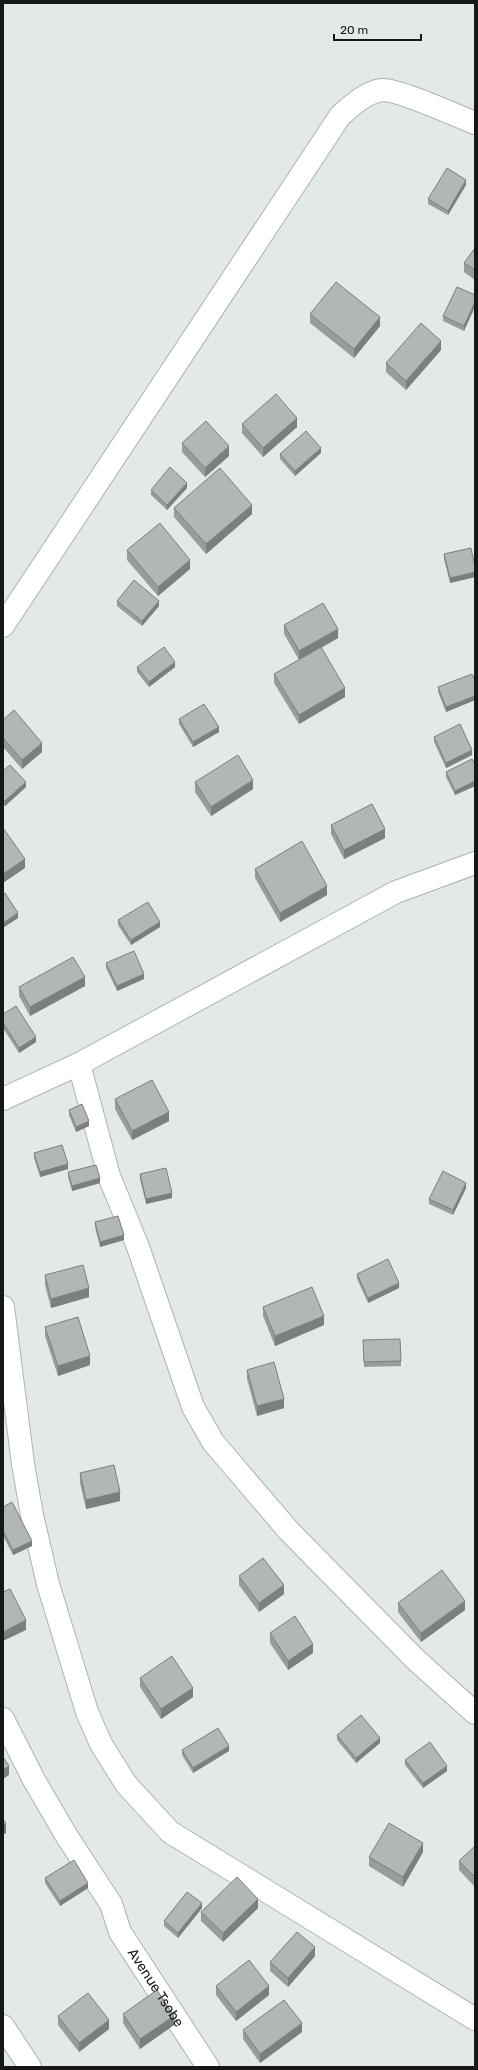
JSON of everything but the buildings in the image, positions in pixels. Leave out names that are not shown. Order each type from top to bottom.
[{"type":"street","points":[[3,626],[340,116],[365,96],[382,90],[398,93],[475,123]]},
{"type":"street","points":[[3,1099],[78,1064],[396,892],[475,863]]},
{"type":"street","points":[[78,1064],[108,1176],[138,1246],[193,1406],[213,1442],[288,1530],[416,1660],[475,1713]]},
{"type":"street","points":[[3,1307],[22,1464],[48,1584],[87,1712],[101,1744],[126,1784],[170,1832],[475,2019]]},
{"type":"street","name":"Avenue Tsobe","points":[[3,1719],[34,1780],[66,1835],[111,1904],[120,1932],[208,2067]]},
{"type":"street","points":[[3,2026],[30,2067]]}]
